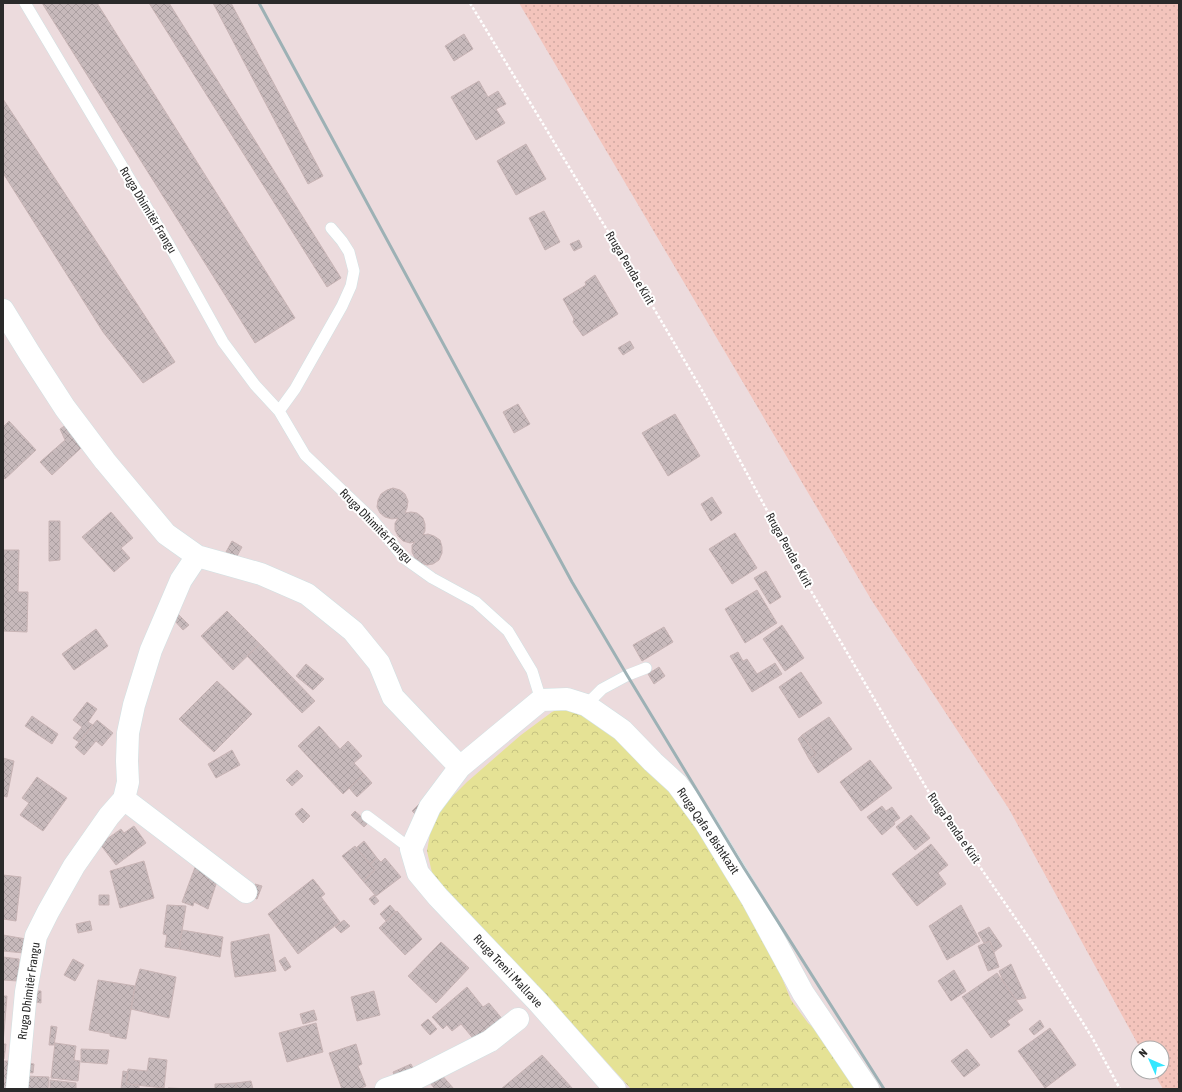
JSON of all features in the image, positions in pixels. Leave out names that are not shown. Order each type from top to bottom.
[{"type":"street","points":[[3,310],[65,408],[105,461],[166,534],[197,556],[261,574],[308,594],[353,630],[379,663],[393,696],[460,766]]},
{"type":"street","points":[[197,556],[181,580],[154,644],[134,705],[128,733],[128,782],[124,799],[246,892]]},
{"type":"street","name":"Rruga Qafa e Bishtkazit","points":[[541,700],[567,699],[586,705],[622,730],[677,784],[705,822],[752,899],[803,993],[868,1089]]},
{"type":"street","points":[[411,849],[430,807],[460,766],[541,700]]},
{"type":"street","name":"Rruga Dhimitër Frangu","points":[[17,1089],[26,992],[36,936],[74,866],[109,816],[124,799]]},
{"type":"street","name":"Rruga Treni i Mallrave","points":[[411,849],[418,873],[438,897],[538,1002],[615,1089]]},
{"type":"street","points":[[386,1089],[416,1078],[490,1041],[518,1019]]},
{"type":"lane","name":"Rruga Dhimitër Frangu","points":[[25,3],[168,243],[223,342],[255,385],[278,411],[305,455],[372,519],[404,558],[432,578],[476,602],[508,631],[532,671],[541,700]]},
{"type":"lane","points":[[278,411],[295,389],[342,306],[351,286],[354,271],[349,252],[331,228]]},
{"type":"lane","points":[[586,705],[602,689],[628,675],[646,668]]},
{"type":"lane","points":[[367,816],[411,849]]},
{"type":"path","name":"Rruga Penda e Kirit","points":[[470,3],[699,385],[804,579],[931,796],[1040,954],[1093,1039],[1120,1089]]},
{"type":"green space","points":[[563,707],[591,714],[663,784],[686,812],[764,934],[791,1000],[808,1023],[828,1042],[858,1089],[631,1089],[539,987],[462,910],[433,877],[427,851],[431,828],[444,805],[467,782],[521,735],[552,712]]},
{"type":"sand","points":[[519,3],[1179,3],[1179,1089],[1163,1089],[1158,1080],[1170,1080],[1170,1040],[1136,1040],[1009,809],[872,601]]},
{"type":"building","points":[[42,3],[97,3],[295,318],[255,343]]},
{"type":"building","points":[[149,3],[169,3],[341,278],[327,287]]},
{"type":"building","points":[[213,3],[231,3],[323,176],[308,184]]},
{"type":"building","points":[[464,34],[473,49],[454,61],[445,46]]},
{"type":"building","points":[[479,81],[488,97],[498,91],[506,104],[496,109],[505,123],[476,140],[451,97]]},
{"type":"building","points":[[3,99],[175,362],[143,383],[103,332],[3,173]]},
{"type":"building","points":[[526,144],[546,179],[516,195],[497,161]]},
{"type":"building","points":[[544,211],[560,242],[545,250],[529,218]]},
{"type":"building","points":[[579,240],[582,247],[574,251],[570,244]]},
{"type":"building","points":[[595,275],[618,314],[583,336],[573,322],[574,319],[563,299],[586,285],[585,282]]},
{"type":"building","points":[[630,341],[634,348],[623,355],[618,348]]},
{"type":"building","points":[[518,404],[530,424],[514,433],[503,412]]},
{"type":"building","points":[[675,414],[700,456],[668,476],[642,433]]},
{"type":"building","points":[[9,421],[36,450],[5,479],[3,477],[3,427]]},
{"type":"building","points":[[66,425],[81,448],[52,475],[40,462],[65,440],[60,429]]},
{"type":"building","points":[[393,488],[400,490],[405,494],[408,501],[405,513],[417,513],[423,518],[425,531],[423,535],[428,534],[440,540],[442,553],[439,560],[433,564],[427,565],[420,563],[412,552],[412,545],[415,542],[410,543],[403,541],[398,536],[395,530],[395,523],[398,518],[392,519],[385,517],[380,513],[377,507],[381,494]]},
{"type":"building","points":[[712,497],[722,513],[711,521],[701,504]]},
{"type":"building","points":[[111,512],[133,538],[121,548],[130,558],[114,572],[82,537]]},
{"type":"building","points":[[49,521],[60,521],[60,560],[49,561]]},
{"type":"building","points":[[735,533],[757,568],[732,584],[709,549]]},
{"type":"building","points":[[232,541],[242,547],[236,558],[226,552]]},
{"type":"building","points":[[3,550],[19,550],[18,592],[28,592],[27,632],[3,631]]},
{"type":"building","points":[[766,571],[781,597],[770,604],[754,578]]},
{"type":"building","points":[[757,590],[777,623],[745,643],[725,609]]},
{"type":"building","points":[[227,611],[260,644],[233,670],[201,636]]},
{"type":"building","points":[[178,614],[189,625],[183,630],[173,619]]},
{"type":"building","points":[[782,625],[804,658],[785,671],[763,639]]},
{"type":"building","points":[[664,627],[673,642],[642,661],[633,645]]},
{"type":"building","points":[[96,629],[108,646],[74,670],[62,654]]},
{"type":"building","points":[[260,644],[315,701],[302,713],[247,656]]},
{"type":"building","points":[[738,652],[743,661],[747,659],[757,674],[775,663],[782,674],[752,692],[730,656]]},
{"type":"building","points":[[306,664],[324,679],[313,690],[296,676]]},
{"type":"building","points":[[659,667],[665,676],[654,684],[648,674]]},
{"type":"building","points":[[801,672],[822,703],[799,718],[779,687]]},
{"type":"building","points":[[217,681],[252,714],[214,752],[179,719]]},
{"type":"building","points":[[87,702],[97,709],[88,722],[93,725],[79,742],[73,738],[82,727],[73,720]]},
{"type":"building","points":[[32,716],[58,734],[52,744],[25,726]]},
{"type":"building","points":[[829,717],[852,749],[818,773],[809,759],[816,754],[802,735]]},
{"type":"building","points":[[97,720],[113,733],[102,746],[96,741],[84,755],[75,747]]},
{"type":"building","points":[[319,726],[340,749],[348,741],[362,756],[354,763],[364,774],[343,794],[298,746]]},
{"type":"building","points":[[802,735],[816,754],[809,759],[798,739]]},
{"type":"building","points":[[232,750],[240,765],[216,778],[208,764]]},
{"type":"building","points":[[3,758],[14,761],[7,797],[3,796]]},
{"type":"building","points":[[870,760],[892,788],[861,811],[840,782]]},
{"type":"building","points":[[297,770],[303,776],[292,786],[286,780]]},
{"type":"building","points":[[364,774],[372,783],[357,797],[349,788]]},
{"type":"building","points":[[37,777],[67,798],[43,831],[20,815],[29,803],[22,798]]},
{"type":"building","points":[[420,803],[419,818],[412,811]]},
{"type":"building","points":[[882,806],[886,811],[892,807],[900,818],[894,822],[895,824],[882,835],[867,817]]},
{"type":"building","points":[[302,808],[310,816],[303,823],[295,814]]},
{"type":"building","points":[[355,811],[368,823],[364,827],[351,815]]},
{"type":"building","points":[[911,815],[930,838],[915,850],[896,827]]},
{"type":"building","points":[[134,826],[146,843],[116,865],[100,844],[121,829],[124,833]]},
{"type":"building","points":[[364,841],[377,858],[370,864],[356,848]]},
{"type":"building","points":[[931,844],[948,865],[938,873],[946,884],[917,906],[892,874]]},
{"type":"building","points":[[355,846],[375,870],[363,881],[342,856]]},
{"type":"building","points":[[377,858],[381,862],[385,858],[401,877],[376,896],[363,881],[375,870],[370,864]]},
{"type":"building","points":[[144,861],[154,898],[120,908],[110,871]]},
{"type":"building","points":[[197,862],[218,878],[208,909],[194,902],[193,906],[182,902]]},
{"type":"building","points":[[3,875],[21,877],[16,921],[3,919]]},
{"type":"building","points":[[313,879],[325,894],[321,897],[340,922],[298,954],[268,914]]},
{"type":"building","points":[[255,884],[262,886],[257,899],[251,897]]},
{"type":"building","points":[[99,895],[109,895],[109,905],[99,905]]},
{"type":"building","points":[[374,895],[379,901],[374,905],[369,899]]},
{"type":"building","points":[[167,905],[186,906],[179,949],[165,947],[167,935],[163,934]]},
{"type":"building","points":[[390,905],[396,912],[386,921],[380,914]]},
{"type":"building","points":[[961,905],[980,941],[947,960],[929,926]]},
{"type":"building","points":[[397,911],[422,939],[405,955],[379,928]]},
{"type":"building","points":[[344,920],[350,926],[341,933],[335,927]]},
{"type":"building","points":[[90,921],[92,930],[78,933],[76,924]]},
{"type":"building","points":[[989,927],[1002,946],[994,952],[990,941],[984,943],[978,933]]},
{"type":"building","points":[[182,930],[223,937],[220,957],[179,949]]},
{"type":"building","points":[[269,934],[276,971],[235,977],[231,953],[231,942]]},
{"type":"building","points":[[3,935],[26,939],[24,953],[3,951]]},
{"type":"building","points":[[990,941],[999,967],[988,971],[978,946]]},
{"type":"building","points":[[441,942],[469,968],[436,1003],[408,976]]},
{"type":"building","points":[[3,957],[19,959],[18,981],[3,980]]},
{"type":"building","points":[[285,957],[291,967],[285,971],[279,961]]},
{"type":"building","points":[[73,959],[84,965],[75,981],[64,975]]},
{"type":"building","points":[[1011,964],[1026,998],[1016,1000],[1003,981],[999,971]]},
{"type":"building","points":[[140,969],[176,977],[169,1018],[131,1009]]},
{"type":"building","points":[[954,970],[966,991],[951,1001],[938,981]]},
{"type":"building","points":[[997,973],[1023,1010],[1007,1021],[1010,1025],[991,1038],[962,997]]},
{"type":"building","points":[[98,980],[135,986],[126,1039],[89,1030]]},
{"type":"building","points":[[467,987],[483,1007],[489,1003],[504,1021],[477,1043],[461,1024],[452,1031],[447,1025],[443,1029],[432,1017]]},
{"type":"building","points":[[37,991],[41,991],[41,1003],[36,1002]]},
{"type":"building","points":[[374,991],[380,1015],[357,1021],[351,997]]},
{"type":"building","points":[[3,996],[7,996],[5,1020],[3,1020]]},
{"type":"building","points":[[314,1010],[317,1020],[303,1024],[300,1014]]},
{"type":"building","points":[[428,1019],[437,1029],[430,1035],[421,1025]]},
{"type":"building","points":[[3,1020],[5,1020],[3,1044]]},
{"type":"building","points":[[1040,1020],[1044,1027],[1034,1035],[1029,1029]]},
{"type":"building","points":[[316,1023],[323,1052],[287,1062],[279,1033]]},
{"type":"building","points":[[51,1026],[57,1027],[54,1045],[49,1045]]},
{"type":"building","points":[[1050,1028],[1076,1065],[1045,1088],[1018,1051]]},
{"type":"building","points":[[55,1043],[76,1046],[74,1060],[80,1061],[78,1081],[51,1078]]},
{"type":"building","points":[[3,1044],[6,1044],[4,1059],[3,1059]]},
{"type":"building","points":[[356,1044],[362,1064],[358,1066],[366,1086],[359,1089],[342,1089],[329,1053]]},
{"type":"building","points":[[81,1049],[109,1050],[107,1064],[81,1062]]},
{"type":"building","points":[[967,1049],[980,1065],[964,1077],[951,1061]]},
{"type":"building","points":[[542,1055],[573,1089],[501,1089]]},
{"type":"building","points":[[149,1058],[167,1060],[164,1088],[126,1084],[128,1069],[147,1071]]},
{"type":"building","points":[[3,1061],[10,1061],[9,1089],[3,1089]]},
{"type":"building","points":[[26,1063],[34,1064],[33,1073],[25,1072]]},
{"type":"building","points":[[411,1064],[415,1072],[396,1080],[393,1072]]},
{"type":"building","points":[[123,1071],[128,1072],[126,1084],[139,1085],[139,1089],[121,1089]]},
{"type":"building","points":[[440,1073],[454,1089],[435,1089],[430,1083]]},
{"type":"building","points":[[25,1076],[49,1077],[48,1089],[24,1089]]},
{"type":"building","points":[[50,1080],[76,1083],[76,1089],[50,1089]]},
{"type":"building","points":[[251,1081],[253,1089],[236,1089],[236,1083]]},
{"type":"building","points":[[236,1083],[236,1089],[215,1089],[215,1084]]},
{"type":"building","points":[[168,1088],[192,1089],[168,1089]]},
{"type":"railway","points":[[259,3],[572,582],[744,868],[884,1089]]}]
